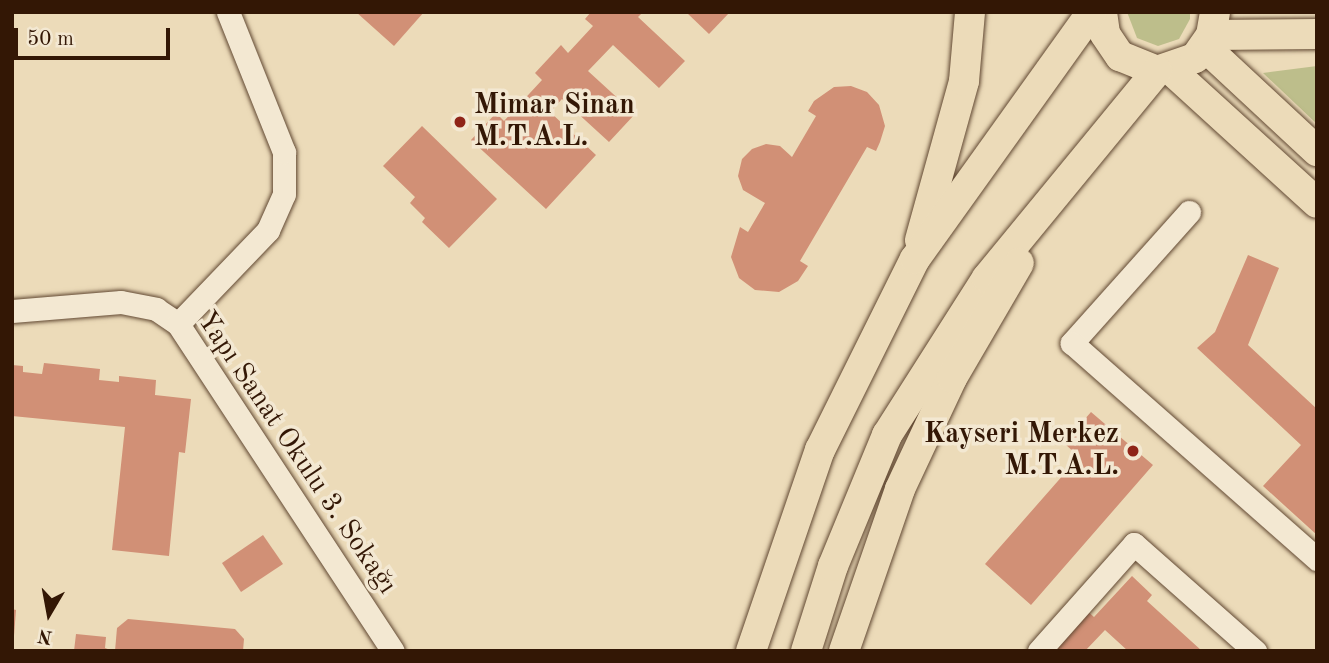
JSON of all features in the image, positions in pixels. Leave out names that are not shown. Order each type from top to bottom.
[{"type":"main road","points":[[915,259],[964,81],[970,12]]},
{"type":"main road","points":[[751,651],[820,450],[915,259],[1092,12]]},
{"type":"main road","points":[[1102,12],[1105,34],[1120,56],[1164,70],[1317,203]]},
{"type":"main road","points":[[1210,32],[1317,151]]},
{"type":"main road","points":[[806,651],[833,566],[887,435],[986,278],[1164,70],[1210,32],[1317,34]]},
{"type":"main road","points":[[844,651],[900,489],[952,378],[1065,184]]},
{"type":"street","points":[[178,324],[268,230],[280,207],[286,180],[284,152],[228,12]]},
{"type":"street","points":[[1189,212],[1072,342],[1317,559]]},
{"type":"street","name":"Yapı Sanat Okulu 3. Sokağı","points":[[12,310],[121,302],[156,309],[178,324],[393,651]]},
{"type":"street","points":[[1039,651],[1134,544],[1255,651]]},
{"type":"green space","points":[[1127,12],[1190,12],[1190,19],[1179,39],[1158,46],[1137,38]]},
{"type":"green space","points":[[1317,66],[1317,124],[1263,73]]},
{"type":"building","points":[[356,12],[424,12],[394,46]]},
{"type":"building","points":[[591,12],[643,12],[638,17],[685,61],[659,88],[613,45],[588,71],[635,114],[609,142],[562,99],[550,112],[596,155],[546,209],[471,140],[496,113],[504,121],[542,80],[535,73],[561,45],[568,53],[593,26],[585,19]]},
{"type":"building","points":[[686,12],[730,12],[709,34]]},
{"type":"building","points":[[851,86],[867,92],[879,105],[885,126],[876,151],[867,147],[800,261],[808,266],[798,281],[779,292],[755,290],[739,278],[731,257],[740,227],[748,232],[765,203],[743,190],[738,176],[742,159],[752,149],[766,144],[780,146],[792,157],[816,116],[808,111],[814,101],[834,87]]},
{"type":"building","points":[[422,126],[497,199],[449,248],[422,222],[425,218],[410,203],[415,197],[383,166]]},
{"type":"building","points":[[1248,255],[1279,268],[1248,345],[1317,409],[1317,535],[1263,486],[1301,445],[1197,348],[1215,332]]},
{"type":"building","points":[[44,363],[100,369],[99,380],[119,382],[119,376],[156,380],[155,395],[191,399],[185,453],[179,452],[169,556],[112,550],[125,427],[12,416],[12,365],[23,366],[23,372],[42,374]]},
{"type":"building","points":[[1091,412],[1153,465],[1031,605],[985,564],[1079,457],[1064,443]]},
{"type":"building","points":[[263,535],[283,564],[241,592],[222,563]]},
{"type":"building","points":[[1132,576],[1152,595],[1147,601],[1202,651],[1128,651],[1105,630],[1085,651],[1046,651],[1084,608],[1094,617]]},
{"type":"building","points":[[12,609],[16,610],[14,636],[12,636]]},
{"type":"building","points":[[128,619],[235,629],[244,639],[243,651],[115,651],[117,628]]},
{"type":"building","points":[[76,634],[106,637],[105,648],[113,651],[74,651]]},
{"type":"place","name":"Mimar Sinan M.T.A.L.","points":[[460,122]]},
{"type":"place","name":"Kayseri Merkez M.T.A.L.","points":[[1133,451]]}]
